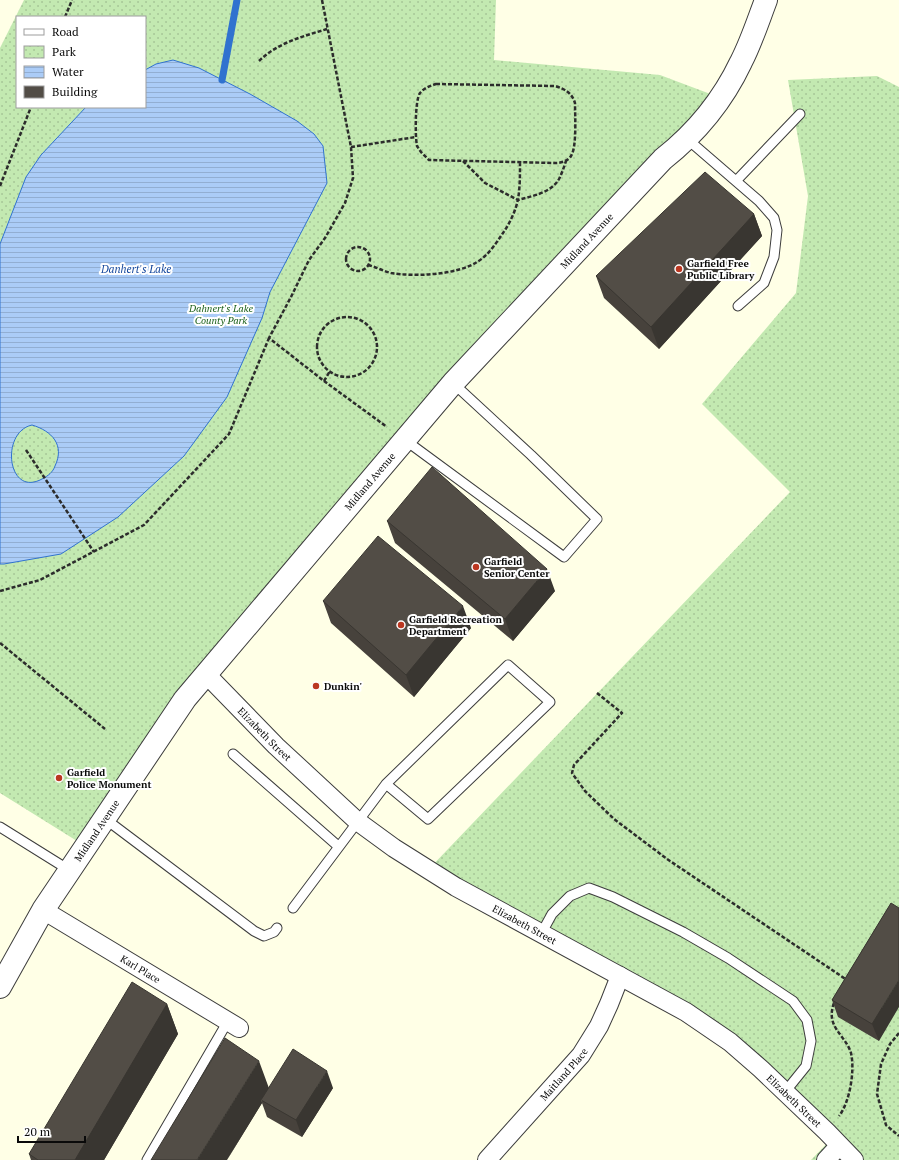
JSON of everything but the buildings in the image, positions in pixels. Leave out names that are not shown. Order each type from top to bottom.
[{"type":"street","name":"Midland Avenue","points":[[4,975],[42,910],[185,700],[453,383],[663,159],[698,127],[721,98],[742,62],[766,0]]},
{"type":"street","name":"Elizabeth Street","points":[[206,674],[276,746],[357,821],[394,848],[456,887],[686,1012],[730,1042],[785,1092],[854,1160]]},
{"type":"street","name":"Karl Place","points":[[42,910],[233,1024]]},
{"type":"street","name":"Maitland Place","points":[[487,1160],[580,1055],[599,1026],[610,1004],[620,976]]},
{"type":"street","points":[[826,1160],[839,1146]]},
{"type":"lane","points":[[736,181],[800,114]]},
{"type":"lane","points":[[686,138],[759,201],[774,218],[777,230],[774,257],[764,283],[738,306]]},
{"type":"lane","points":[[404,440],[564,557],[597,519],[531,455],[453,383]]},
{"type":"lane","points":[[293,908],[386,784],[508,665],[550,702],[428,819],[386,784]]},
{"type":"lane","points":[[233,754],[338,846]]},
{"type":"lane","points":[[104,818],[254,931],[264,936],[274,932],[277,928]]},
{"type":"lane","points":[[0,827],[69,870]]},
{"type":"lane","points":[[541,934],[552,914],[570,896],[589,888],[613,897],[683,932],[754,974],[793,1001],[806,1020],[811,1041],[806,1066],[785,1092]]},
{"type":"lane","points":[[146,1160],[233,1024]]},
{"type":"path","points":[[66,16],[72,0]]},
{"type":"path","points":[[317,0],[322,4]]},
{"type":"path","points":[[0,591],[40,580],[144,525],[229,434],[269,338],[291,297],[308,260],[324,238],[345,203],[352,178],[351,147],[322,0]]},
{"type":"path","points":[[260,62],[265,56],[283,45],[327,29]]},
{"type":"path","points":[[436,84],[555,86],[570,93],[574,98],[574,149],[571,157],[566,161],[555,163],[520,163],[429,160],[416,146],[416,137],[418,100],[421,92],[436,84]]},
{"type":"path","points":[[0,186],[30,108]]},
{"type":"path","points":[[351,147],[416,137]]},
{"type":"path","points":[[463,161],[485,183],[518,200],[543,192],[552,187],[559,179],[566,161]]},
{"type":"path","points":[[368,265],[392,273],[413,275],[453,271],[465,268],[477,262],[487,254],[508,225],[518,200],[520,163]]},
{"type":"path","points":[[363,248],[366,250],[370,258],[368,265],[361,270],[354,270],[348,266],[347,255],[352,249],[363,248]]},
{"type":"path","points":[[350,318],[360,321],[368,326],[374,334],[376,347],[374,361],[361,374],[352,377],[342,377],[330,371],[325,368],[317,349],[318,339],[323,330],[331,323],[340,319],[350,318]]},
{"type":"path","points":[[269,338],[404,440]]},
{"type":"path","points":[[324,381],[330,371]]},
{"type":"path","points":[[26,450],[94,552]]},
{"type":"path","points":[[0,643],[105,729]]},
{"type":"path","points":[[597,693],[622,713],[574,765],[572,773],[585,791],[614,819],[667,859],[848,980]]},
{"type":"path","points":[[844,985],[851,974]]},
{"type":"path","points":[[827,1132],[842,1113],[849,1094],[853,1069],[850,1052],[834,1024],[831,1011],[835,1000]]},
{"type":"path","points":[[899,1033],[890,1044],[881,1064],[877,1094],[886,1125],[899,1136]]},
{"type":"green space","name":"Dahnert's Lake County Park","points":[[24,0],[496,0],[494,60],[660,75],[721,98],[206,674],[85,846],[0,793],[0,48],[16,16]]},
{"type":"green space","points":[[877,76],[899,87],[899,1160],[811,1160],[834,1136],[720,1030],[427,871],[790,492],[702,404],[796,293],[808,196],[788,80]]},
{"type":"water","name":"Danhert's Lake","points":[[173,60],[199,68],[250,94],[297,121],[314,134],[323,146],[327,183],[270,292],[262,318],[227,397],[184,456],[118,517],[61,554],[0,564],[0,244],[26,177],[41,155],[85,108],[146,108],[146,69],[156,64]],"holes":[[[32,425],[51,435],[57,445],[58,458],[54,468],[50,474],[42,479],[30,482],[21,480],[15,472],[12,462],[12,450],[15,439],[22,430]]]},
{"type":"waterway","points":[[222,80],[237,0]]},
{"type":"place","name":"Garfield Free Public Library","points":[[679,269]]},
{"type":"place","name":"Garfield Senior Center","points":[[476,567]]},
{"type":"place","name":"Garfield Recreation Department","points":[[401,625]]},
{"type":"place","name":"Dunkin'","points":[[316,686]]},
{"type":"place","name":"Garfield Police Monument","points":[[59,778]]}]
